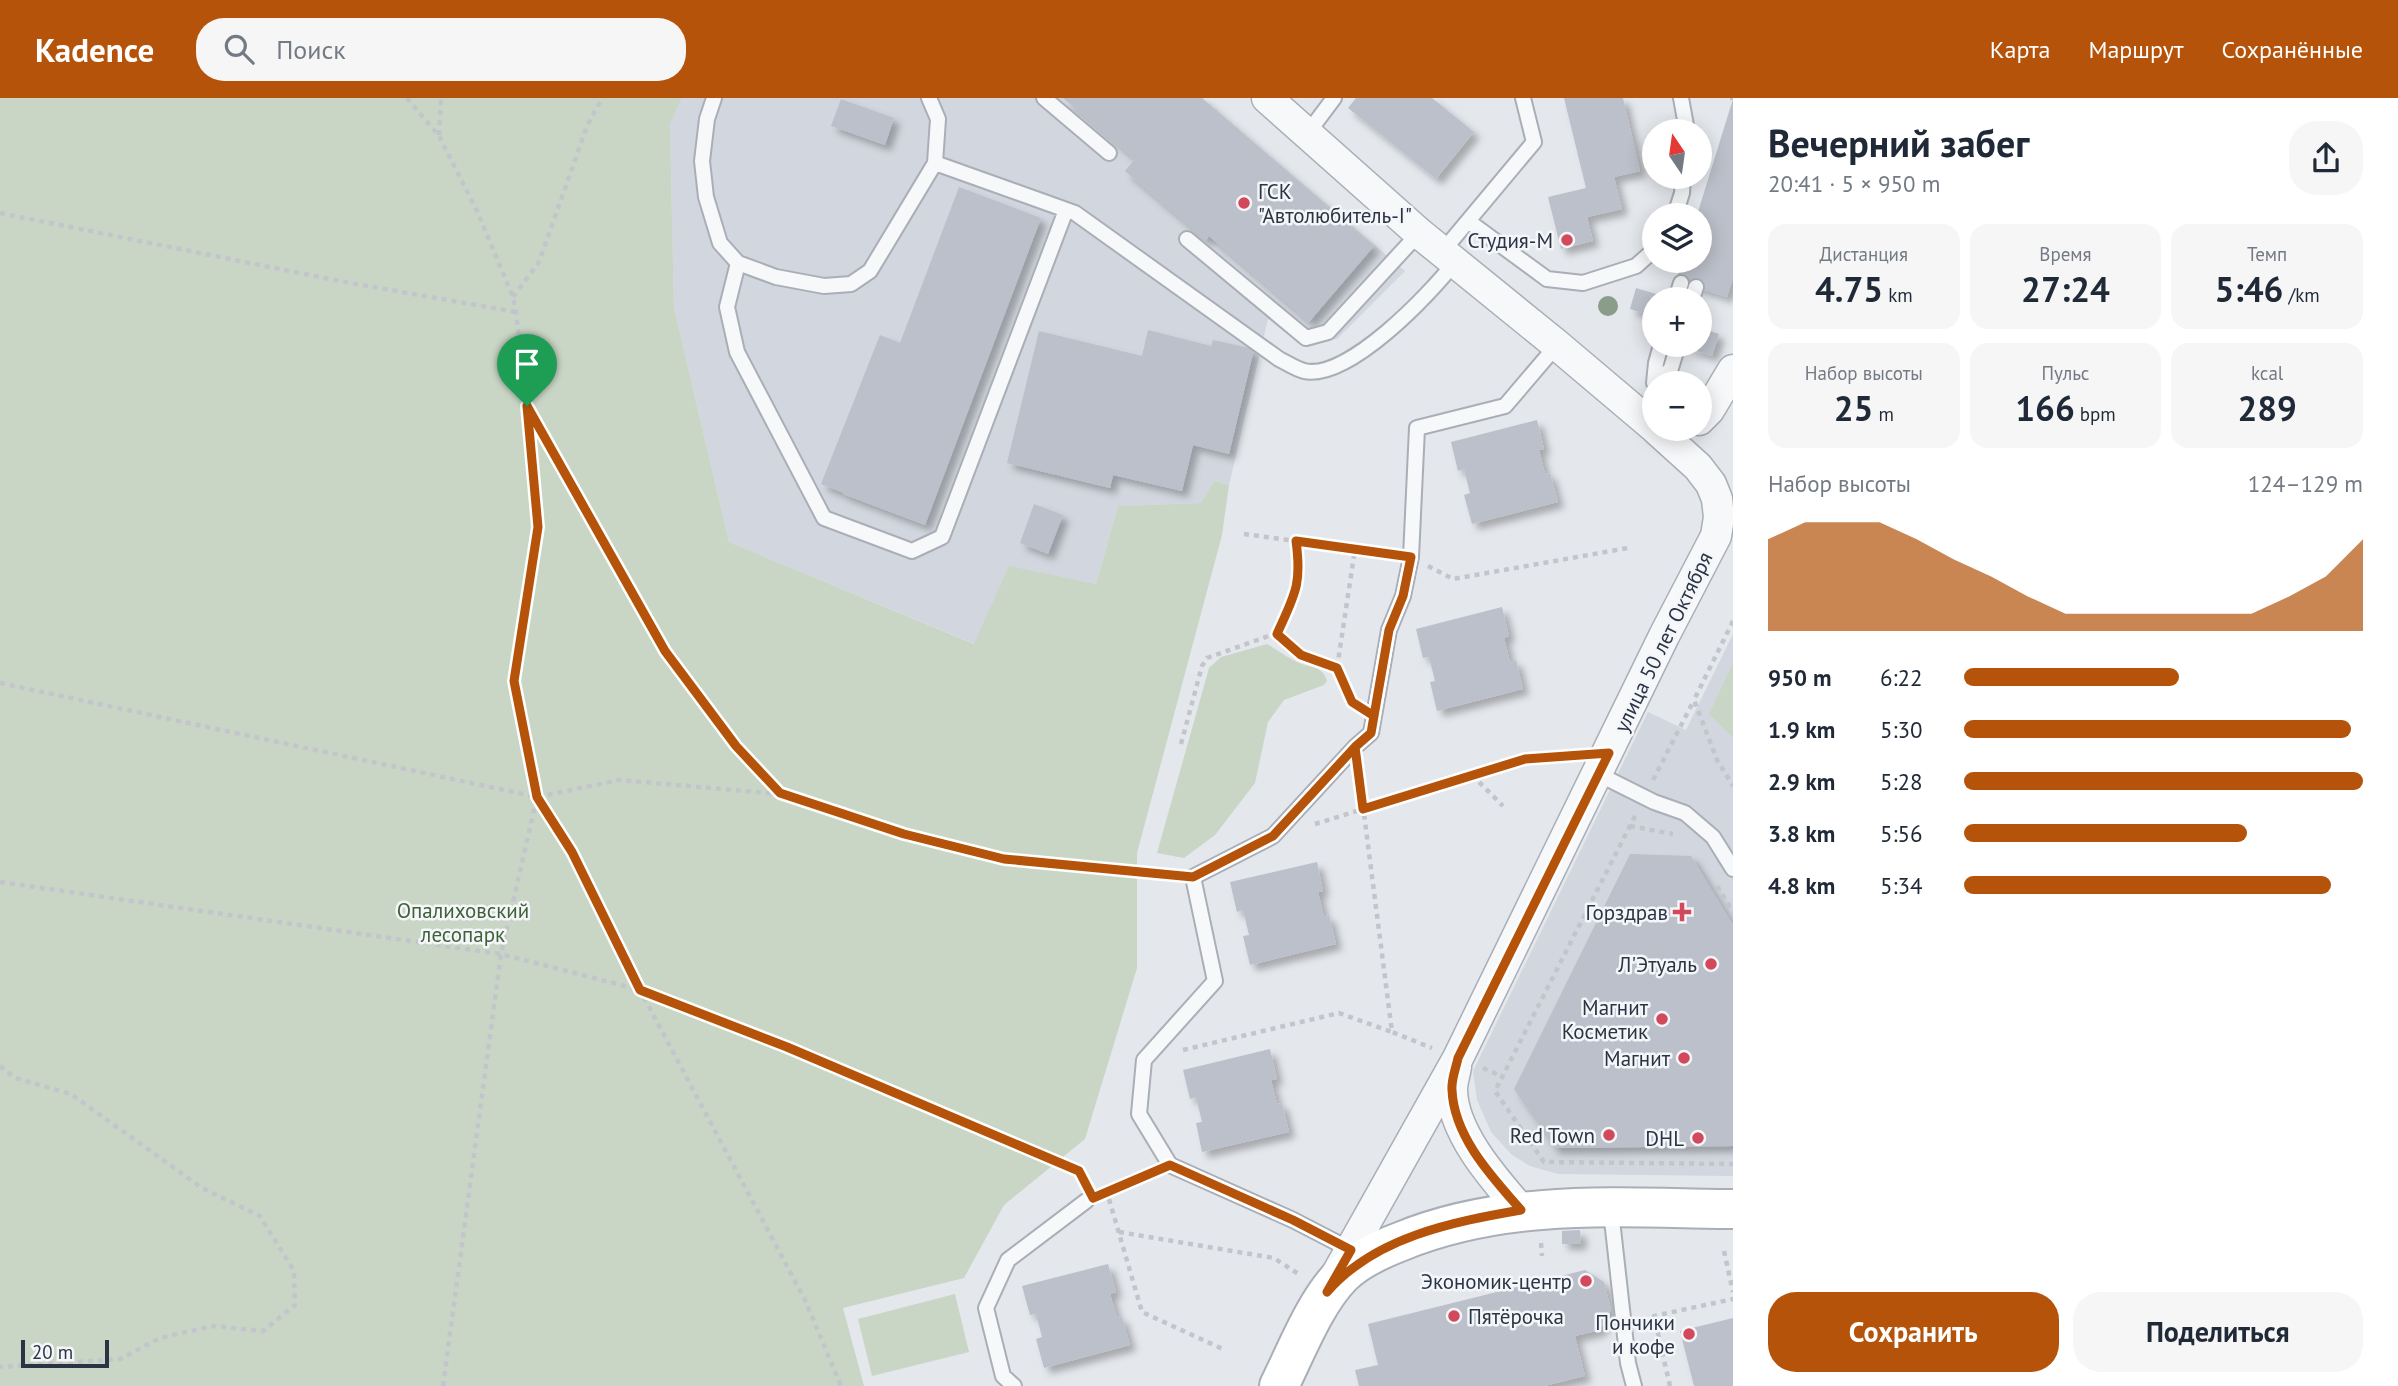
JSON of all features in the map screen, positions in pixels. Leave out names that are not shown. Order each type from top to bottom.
[{"type":"street","name":"улица 50 лет Октября","points":[[1267,98],[1419,233],[1558,345],[1642,395]]},
{"type":"street","points":[[1712,405],[1733,370]]},
{"type":"street","name":"улица 50 лет Октября","points":[[1279,1386],[1316,1285],[1351,1250],[1457,1057],[1716,536],[1719,517],[1717,499],[1711,484],[1682,441]]},
{"type":"street","points":[[1457,1057],[1451,1088],[1462,1128],[1484,1167],[1521,1210]]},
{"type":"street","points":[[1316,1285],[1344,1273],[1387,1247],[1464,1221],[1521,1210],[1733,1209]]},
{"type":"lane","points":[[714,98],[707,118],[702,161],[706,197],[720,243],[738,263],[776,277],[824,286],[851,284],[870,271],[935,163],[938,118],[929,98]]},
{"type":"lane","points":[[1044,98],[1109,153]]},
{"type":"lane","points":[[1307,134],[1334,98]]},
{"type":"lane","points":[[935,163],[1076,213],[1279,359],[1305,371],[1326,369],[1344,363],[1368,346],[1405,316],[1440,282],[1449,257],[1468,221],[1534,142],[1523,98]]},
{"type":"lane","points":[[1681,98],[1685,119]]},
{"type":"lane","points":[[738,263],[727,307],[737,352],[824,518],[912,551],[942,537],[1066,210]]},
{"type":"lane","points":[[1468,221],[1547,279],[1583,283],[1636,266],[1642,261]]},
{"type":"lane","points":[[1187,239],[1306,338],[1328,332],[1419,233]]},
{"type":"lane","points":[[1680,287],[1681,283]]},
{"type":"lane","points":[[1351,1250],[1293,1220],[1170,1165],[1139,1114],[1144,1060],[1214,981],[1193,877],[1273,836],[1371,733],[1389,630],[1403,596],[1411,557],[1417,428],[1505,406],[1558,345]]},
{"type":"lane","points":[[1603,764],[1645,797],[1685,813],[1713,837],[1733,869]]},
{"type":"lane","points":[[1014,1386],[1003,1376],[986,1308],[1008,1260],[1089,1200]]},
{"type":"lane","points":[[1611,1208],[1628,1363],[1634,1386]]},
{"type":"path","points":[[407,98],[439,135],[477,211],[513,297],[516,312],[538,527],[514,681],[537,797],[572,852],[640,990],[805,1300],[841,1386]]},
{"type":"path","points":[[439,135],[441,98]]},
{"type":"path","points":[[513,297],[539,262],[587,126],[602,98]]},
{"type":"path","points":[[0,213],[345,282],[516,312]]},
{"type":"path","points":[[527,406],[665,651],[736,746],[780,793]]},
{"type":"path","points":[[1244,534],[1411,557],[1452,579],[1628,548]]},
{"type":"path","points":[[1181,744],[1202,666],[1207,658],[1277,634],[1297,589],[1300,568],[1296,541]]},
{"type":"path","points":[[1355,549],[1337,668],[1352,702],[1374,716]]},
{"type":"path","points":[[1733,621],[1495,1091],[1544,1162],[1733,1164]]},
{"type":"path","points":[[1277,634],[1301,655],[1337,668]]},
{"type":"path","points":[[0,683],[537,797],[620,780],[780,793],[904,834],[1004,859],[1193,877]]},
{"type":"path","points":[[1694,700],[1717,760],[1733,786]]},
{"type":"path","points":[[1355,747],[1392,1032]]},
{"type":"path","points":[[1273,836],[1525,759],[1603,764]]},
{"type":"path","points":[[1472,775],[1503,806]]},
{"type":"path","points":[[443,1386],[500,954],[537,797]]},
{"type":"path","points":[[1630,826],[1675,834]]},
{"type":"path","points":[[1713,879],[1733,912]]},
{"type":"path","points":[[0,882],[500,954],[640,990],[787,1047],[1079,1171],[1089,1200],[1170,1165]]},
{"type":"path","points":[[1144,1060],[1339,1013],[1502,1076]]},
{"type":"path","points":[[0,1066],[15,1078],[71,1094],[202,1188],[260,1216],[294,1271],[295,1305],[263,1331],[213,1326],[160,1338],[120,1359],[0,1367]]},
{"type":"path","points":[[1107,1192],[1142,1312],[1225,1350]]},
{"type":"path","points":[[1119,1232],[1274,1258],[1316,1285]]},
{"type":"path","points":[[1724,1251],[1733,1292]]},
{"type":"path","points":[[1670,1386],[1654,1316],[1733,1299]]},
{"type":"shaded area","points":[[682,98],[1202,98],[1405,271],[1337,339],[1302,345],[1268,319],[1229,485],[1214,481],[1201,503],[1118,506],[1096,584],[1009,567],[975,644],[729,542],[674,308],[670,123]]},
{"type":"shaded area","points":[[1733,634],[1733,1176],[1558,1174],[1530,1166],[1512,1155],[1491,1132],[1477,1100],[1473,1071],[1648,712],[1686,730]]},
{"type":"green space","name":"Опалиховский лесопарк","points":[[0,98],[682,98],[670,124],[674,308],[729,542],[974,644],[1009,566],[1096,584],[1118,506],[1201,503],[1214,481],[1229,485],[1222,535],[1137,853],[1137,968],[1085,1139],[1004,1205],[964,1278],[843,1308],[864,1386],[0,1386]]},
{"type":"green space","points":[[1267,644],[1295,661],[1320,670],[1327,681],[1324,685],[1284,700],[1268,722],[1255,783],[1215,835],[1184,858],[1157,853],[1209,668],[1221,657]]},
{"type":"green space","points":[[1733,663],[1733,737],[1709,714]]},
{"type":"green space","points":[[955,1294],[969,1352],[872,1376],[858,1319]]},
{"type":"building","name":"ГСК \"Автолюбитель-I\"","points":[[1063,98],[1202,98],[1374,246],[1309,322],[1209,236],[1206,240],[1125,171],[1135,159]]},
{"type":"building","points":[[1356,98],[1432,98],[1474,132],[1436,179],[1348,108]]},
{"type":"building","points":[[1564,98],[1623,98],[1640,171],[1614,177],[1622,209],[1587,217],[1593,241],[1561,249],[1548,197],[1586,188]]},
{"type":"building","points":[[841,99],[894,118],[885,145],[831,126]]},
{"type":"building","points":[[1733,99],[1733,278],[1727,297],[1712,292],[1712,287],[1695,287],[1676,281],[1678,273],[1712,273],[1712,203],[1701,203],[1705,189],[1712,189],[1712,167]]},
{"type":"building","points":[[959,187],[1041,218],[925,525],[821,484],[880,335],[900,343]]},
{"type":"building","points":[[1636,288],[1642,290],[1642,313],[1630,309]]},
{"type":"building","points":[[1148,330],[1211,346],[1213,340],[1254,349],[1229,454],[1193,445],[1182,491],[1113,475],[1110,488],[1007,463],[1039,331],[1142,356]]},
{"type":"building","points":[[1712,332],[1719,334],[1712,356]]},
{"type":"building","points":[[1537,420],[1544,449],[1539,450],[1545,474],[1550,473],[1558,502],[1472,524],[1464,495],[1470,493],[1464,469],[1458,471],[1451,442]]},
{"type":"building","points":[[1034,504],[1063,515],[1048,554],[1020,543]]},
{"type":"building","points":[[1502,607],[1509,636],[1504,638],[1510,662],[1516,660],[1523,689],[1437,711],[1430,682],[1435,681],[1429,657],[1423,658],[1416,629]]},
{"type":"building","points":[[1630,854],[1691,856],[1733,925],[1733,1146],[1554,1148],[1514,1089]]},
{"type":"building","points":[[1317,862],[1323,891],[1318,892],[1324,917],[1329,915],[1336,944],[1250,965],[1243,936],[1249,935],[1243,910],[1237,912],[1230,882]]},
{"type":"building","points":[[1270,1049],[1277,1079],[1271,1080],[1277,1104],[1282,1103],[1289,1132],[1202,1152],[1196,1123],[1202,1122],[1196,1097],[1190,1099],[1183,1070]]},
{"type":"building","points":[[1580,1230],[1581,1244],[1562,1244],[1562,1231]]},
{"type":"building","points":[[1108,1264],[1116,1292],[1110,1294],[1117,1318],[1122,1317],[1130,1345],[1044,1368],[1036,1339],[1042,1337],[1036,1314],[1030,1315],[1022,1286]]},
{"type":"building","points":[[1585,1270],[1604,1282],[1611,1310],[1600,1330],[1575,1336],[1585,1376],[1544,1386],[1359,1386],[1355,1370],[1378,1365],[1368,1324]]},
{"type":"building","points":[[1733,1318],[1733,1386],[1694,1386],[1680,1331]]},
{"type":"place","name":"ГСК \"Автолюбитель-I\"","points":[[1244,203]]},
{"type":"place","name":"Студия-М","points":[[1567,240]]},
{"type":"place","name":"Горздрав","points":[[1682,912]]},
{"type":"place","name":"Л'Этуаль","points":[[1711,964]]},
{"type":"place","name":"Магнит Косметик","points":[[1662,1019]]},
{"type":"place","name":"Магнит","points":[[1684,1058]]},
{"type":"place","name":"Red Town","points":[[1609,1135]]},
{"type":"place","name":"DHL","points":[[1698,1138]]},
{"type":"place","name":"Экономик-центр","points":[[1586,1281]]},
{"type":"place","name":"Пятёрочка","points":[[1454,1316]]},
{"type":"place","name":"Пончики и кофе","points":[[1689,1334]]},
{"type":"route","points":[[527,406],[538,527],[514,681],[537,797],[572,852],[640,990],[787,1047],[1079,1171],[1093,1198],[1170,1165],[1293,1220],[1351,1250],[1327,1292],[1344,1273],[1387,1247],[1464,1221],[1521,1210],[1484,1167],[1462,1128],[1451,1088],[1458,1058],[1609,753],[1525,759],[1363,809],[1355,747],[1371,733],[1374,716],[1352,702],[1337,668],[1301,655],[1277,634],[1297,589],[1300,568],[1296,541],[1411,557],[1403,596],[1389,630],[1371,733],[1355,747],[1273,836],[1193,877],[1004,859],[904,834],[780,793],[736,746],[665,651],[527,406]]}]
